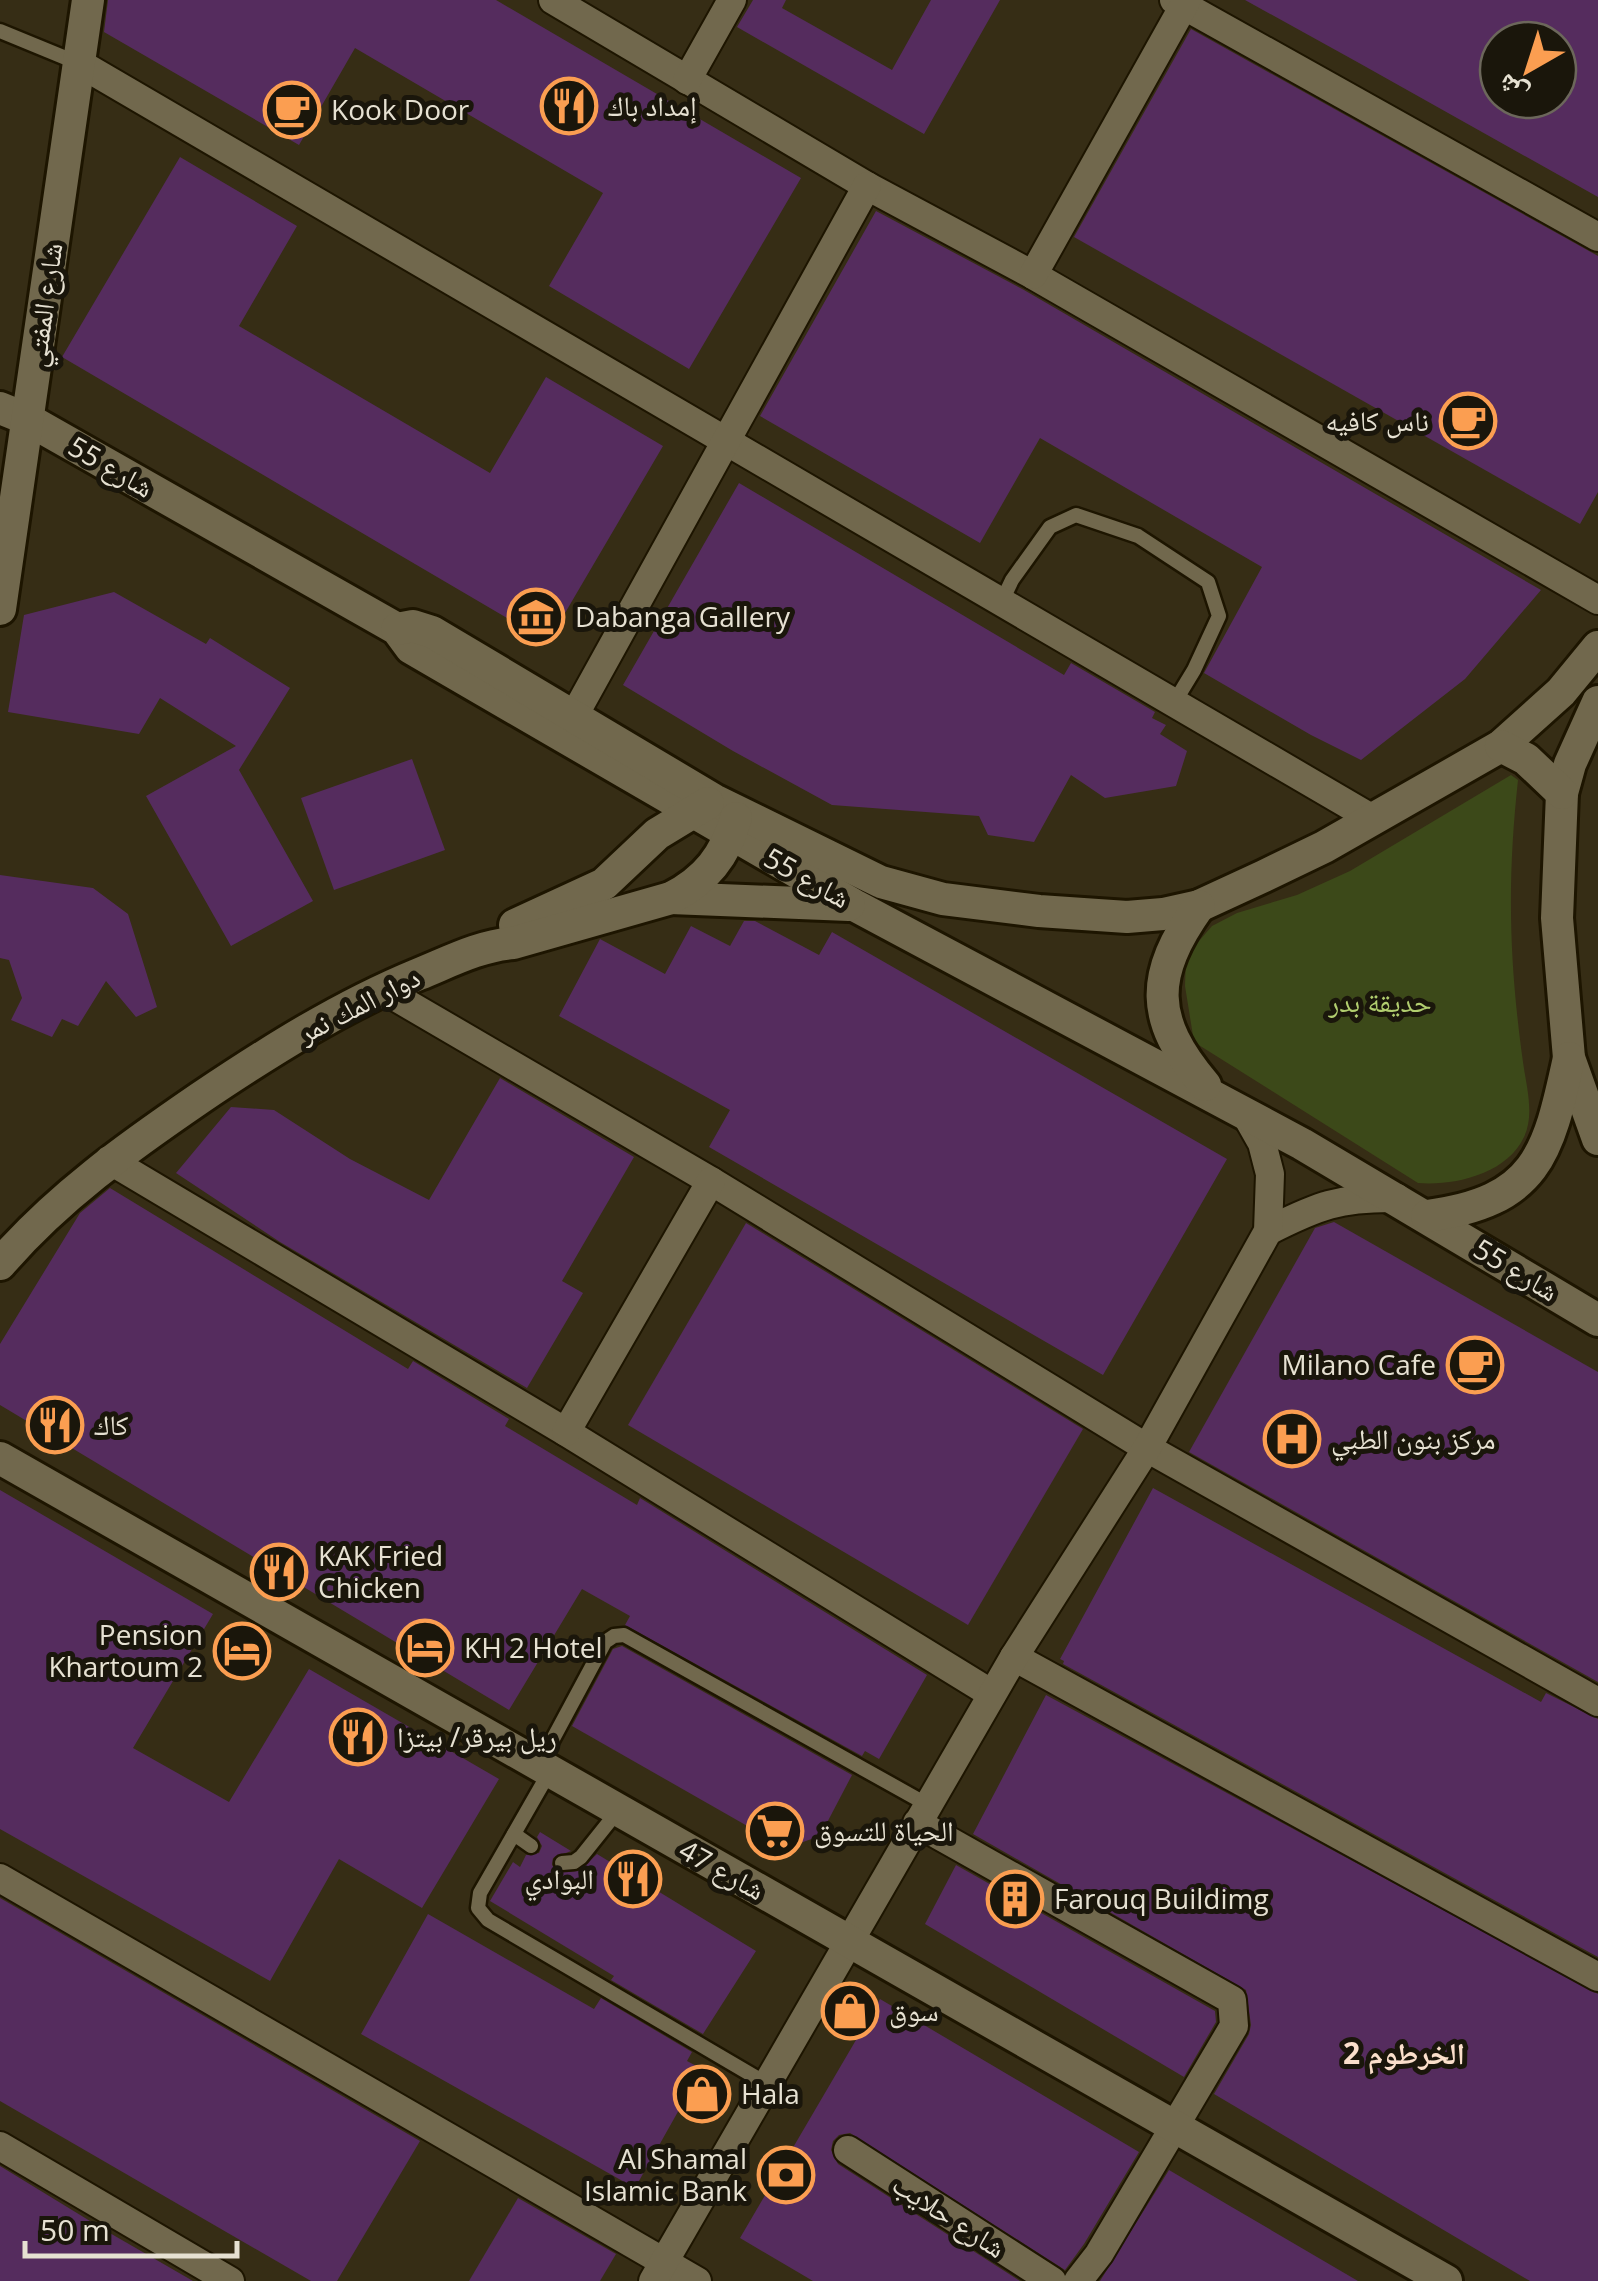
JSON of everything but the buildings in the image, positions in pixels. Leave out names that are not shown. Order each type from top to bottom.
[{"type":"street","name":"شارع المفتي","points":[[0,609],[14,414],[88,0]]},
{"type":"street","points":[[553,0],[867,186],[1033,275],[1598,600]]},
{"type":"street","points":[[687,80],[732,0]]},
{"type":"street","points":[[1033,275],[1182,2],[1598,237]]},
{"type":"street","points":[[79,63],[1372,819]]},
{"type":"street","points":[[867,186],[569,725],[718,815],[881,882],[943,899],[1127,917],[1199,906],[1309,854],[1501,746],[1561,692],[1598,647]]},
{"type":"street","name":"شارع 55","points":[[14,414],[396,630],[411,648],[569,725],[615,766],[718,815],[854,905],[1245,1113],[1427,1216],[1598,1320]]},
{"type":"street","points":[[1598,702],[1570,764],[1562,793],[1557,918],[1570,1058],[1598,1139]]},
{"type":"street","points":[[1501,746],[1526,759],[1562,793]]},
{"type":"street","points":[[615,766],[639,804],[642,848]]},
{"type":"street","points":[[488,946],[507,929],[604,884],[657,834],[718,815]]},
{"type":"street","name":"دوار المك نمر","points":[[0,1264],[30,1229],[108,1160],[271,1050],[382,990],[488,946],[513,943],[671,898],[695,886],[709,874],[718,815]]},
{"type":"street","points":[[671,898],[854,905]]},
{"type":"street","points":[[1199,906],[1172,946],[1166,967],[1164,1009],[1183,1059],[1215,1097]]},
{"type":"street","points":[[382,990],[711,1181],[1147,1448],[1598,1702]]},
{"type":"street","points":[[1427,1216],[1462,1211],[1496,1198],[1540,1159],[1550,1137],[1570,1058]]},
{"type":"street","points":[[658,2272],[992,1694],[1147,1448],[1268,1231],[1270,1174],[1262,1144],[1245,1113]]},
{"type":"street","points":[[108,1160],[566,1432],[992,1694]]},
{"type":"street","points":[[566,1432],[711,1181]]},
{"type":"street","points":[[1268,1231],[1312,1208],[1340,1200],[1396,1198]]},
{"type":"street","name":"شارع 47","points":[[0,1458],[1446,2281]]},
{"type":"street","points":[[1014,1657],[1598,1978]]},
{"type":"street","points":[[922,1814],[1232,2000],[1234,2026],[1099,2254],[1078,2281]]},
{"type":"street","points":[[0,1878],[658,2272],[697,2281]]},
{"type":"street","points":[[0,2146],[230,2281]]},
{"type":"street","name":"شارع حلايب","points":[[848,2150],[1052,2281]]},
{"type":"lane","points":[[0,31],[79,63]]},
{"type":"lane","points":[[1000,604],[1012,580],[1050,527],[1076,515],[1138,536],[1208,582],[1220,616],[1174,704]]},
{"type":"lane","points":[[767,2084],[488,1920],[478,1908],[480,1894],[514,1834],[605,1642],[624,1635],[922,1814]]},
{"type":"lane","points":[[562,1863],[581,1857],[617,1812]]},
{"type":"lane","points":[[514,1834],[532,1846]]},
{"type":"green space","name":"حديقة بدر","points":[[1511,775],[1518,780],[1512,853],[1512,955],[1529,1100],[1527,1128],[1516,1150],[1492,1169],[1463,1180],[1418,1183],[1194,1042],[1185,986],[1186,956],[1212,926],[1350,871]]},
{"type":"place","name":"إمداد باك","points":[[569,106]]},
{"type":"place","name":"Kook Door","points":[[292,110]]},
{"type":"place","name":"ناس كافيه","points":[[1468,421]]},
{"type":"place","name":"Dabanga Gallery","points":[[536,617]]},
{"type":"place","name":"Milano Cafe","points":[[1475,1365]]},
{"type":"place","name":"كاك","points":[[55,1425]]},
{"type":"place","name":"مركز بنون الطبي","points":[[1292,1439]]},
{"type":"place","name":"KAK Fried Chicken","points":[[279,1572]]},
{"type":"place","name":"KH 2 Hotel","points":[[425,1648]]},
{"type":"place","name":"Pension Khartoum 2","points":[[242,1651]]},
{"type":"place","name":"ريل بيرقر/ بيتزا","points":[[358,1737]]},
{"type":"place","name":"الحياة للتسوق","points":[[775,1831]]},
{"type":"place","name":"البوادي","points":[[633,1879]]},
{"type":"place","name":"Farouq Buildimg","points":[[1015,1899]]},
{"type":"place","name":"سوق","points":[[850,2011]]},
{"type":"place","name":"Hala","points":[[702,2094]]},
{"type":"place","name":"Al Shamal Islamic Bank","points":[[786,2175]]},
{"type":"district","name":"الخرطوم 2","points":[[1404,2054]]}]
